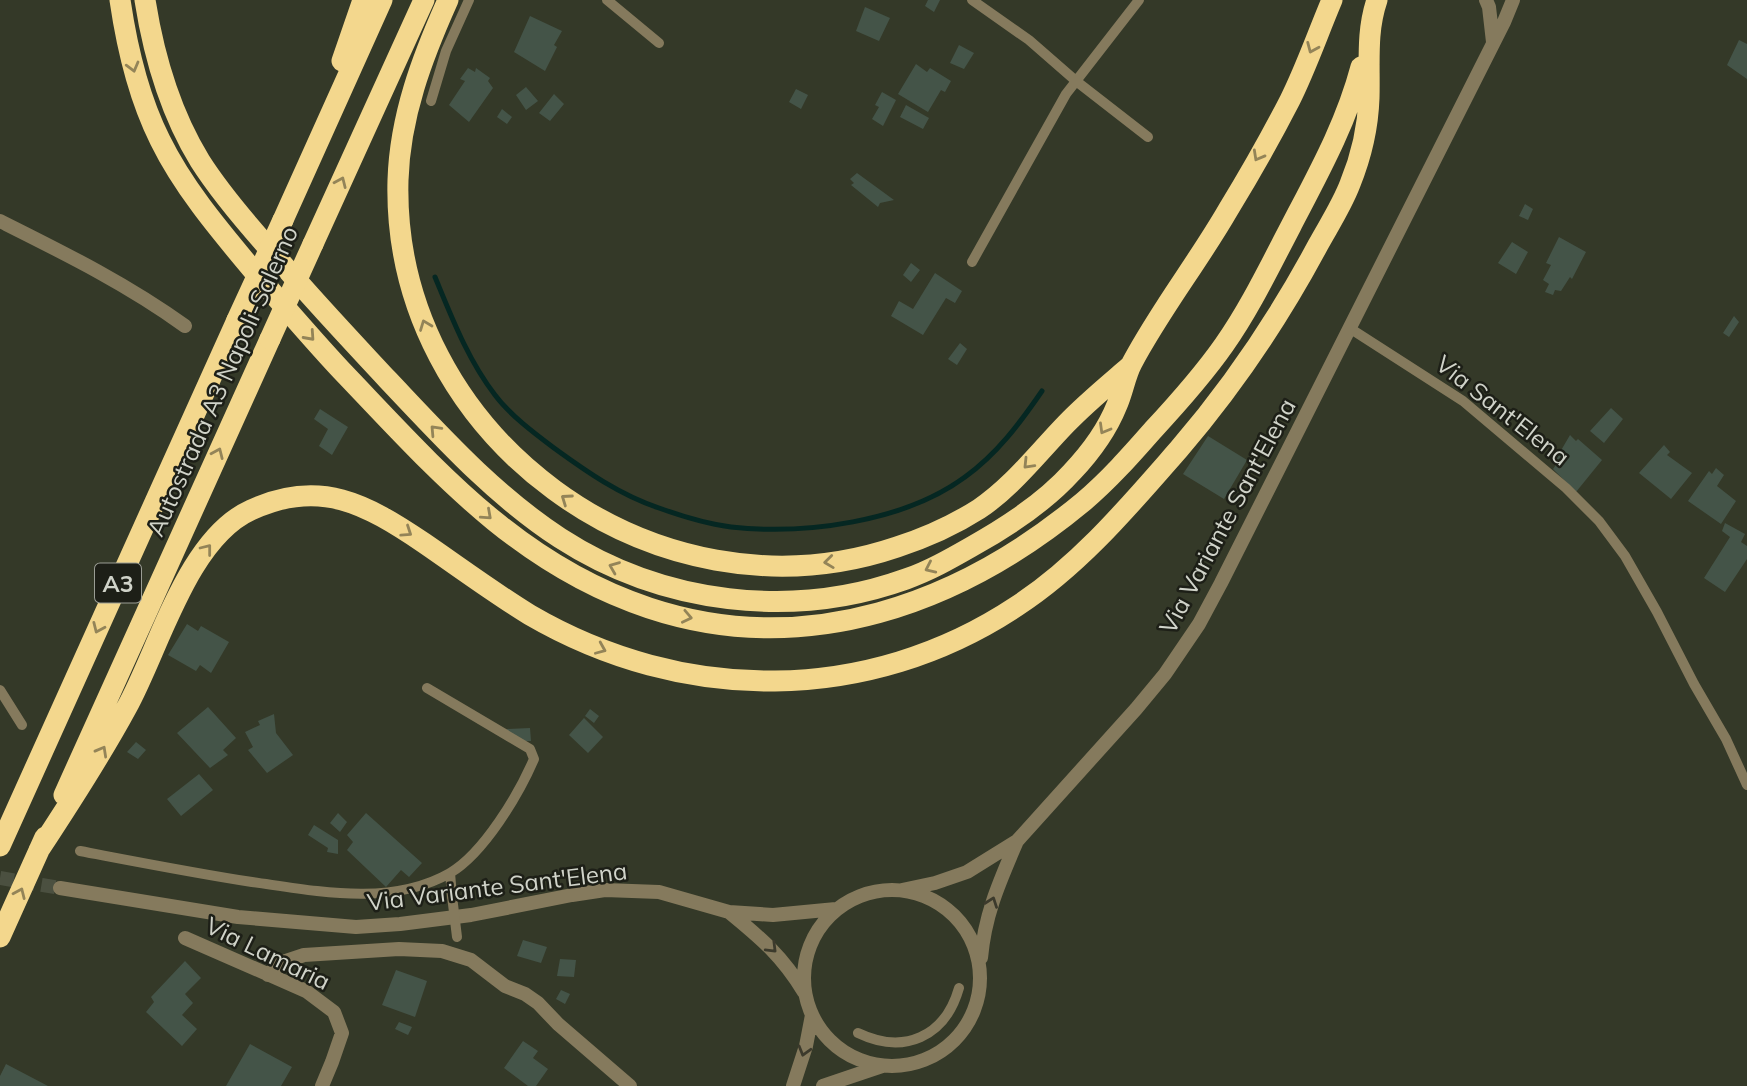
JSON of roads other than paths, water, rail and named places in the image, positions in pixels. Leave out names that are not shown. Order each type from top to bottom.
[{"type":"highway","points":[[120,0],[126,40],[140,93],[160,140],[182,178],[232,246],[308,335],[426,459],[502,529],[575,576],[661,611],[729,625],[767,628],[806,627],[878,614],[957,585],[1054,524],[1108,479],[1185,394],[1223,347],[1250,304],[1345,119],[1368,41]]},
{"type":"highway","points":[[145,0],[155,51],[168,95],[200,161],[239,214],[318,306],[494,489],[564,541],[604,563],[650,581],[702,596],[791,602],[828,599],[908,578],[988,537],[1026,513],[1069,476],[1093,449],[1116,408],[1130,366],[1228,211],[1279,120],[1332,0]]},
{"type":"highway","points":[[314,149],[363,0]]},
{"type":"highway","name":"Autostrada A3 Napoli-Salerno","points":[[0,846],[382,0]]},
{"type":"highway","name":"Autostrada A3 Napoli-Salerno","points":[[0,937],[424,0]]},
{"type":"highway","points":[[448,0],[424,55],[407,110],[400,149],[400,225],[415,297],[429,335],[449,373],[492,434],[545,484],[611,527],[686,555],[748,564],[810,564],[854,559],[895,548],[936,533],[980,508],[1130,366]]},
{"type":"highway","points":[[39,850],[88,776],[130,701],[180,594],[201,556],[223,529],[244,513],[274,500],[300,495],[331,496],[358,503],[385,517],[531,615],[580,640],[623,658],[721,680],[775,683],[823,679],[873,669],[955,641],[1016,607],[1080,556],[1152,480],[1231,386],[1265,335],[1348,190],[1357,164],[1366,133],[1369,101],[1368,41],[1371,17],[1377,0]]},
{"type":"street","points":[[1486,0],[1493,42]]},
{"type":"street","points":[[1351,329],[1513,0]]},
{"type":"street","points":[[0,221],[91,267],[155,304],[185,326]]},
{"type":"street","name":"Via Variante Sant'Elena","points":[[902,890],[967,872],[1017,841],[1165,674],[1199,624],[1351,329]]},
{"type":"street","name":"Via Variante Sant'Elena","points":[[980,966],[983,930],[992,900],[1017,841]]},
{"type":"street","name":"Via Variante Sant'Elena","points":[[60,888],[238,917],[356,927],[471,915],[604,890],[659,892],[729,912],[773,915],[836,909]]},
{"type":"street","points":[[878,890],[902,890],[924,895],[945,907],[962,923],[974,943],[980,966],[980,989],[974,1012],[963,1032],[947,1048],[927,1059],[905,1066],[883,1066],[860,1061],[840,1050],[824,1034],[812,1015],[805,993],[804,970],[809,947],[820,926],[836,909],[856,897],[878,890]]},
{"type":"street","name":"Via Variante Sant'Elena","points":[[729,912],[770,945],[805,993]]},
{"type":"street","name":"Via Lamaria","points":[[185,938],[306,991],[334,1012],[342,1033],[322,1086]]},
{"type":"street","points":[[268,975],[281,963],[304,955],[399,949],[442,951],[459,956],[471,960],[505,986],[538,1003],[558,1024],[630,1086]]},
{"type":"street","points":[[793,1086],[806,1046],[812,1015]]},
{"type":"street","points":[[824,1086],[883,1066]]},
{"type":"lane","points":[[431,100],[446,51],[469,0]]},
{"type":"lane","points":[[607,0],[659,43]]},
{"type":"lane","points":[[972,0],[1029,40],[1148,137]]},
{"type":"lane","points":[[972,262],[1066,94],[1139,0]]},
{"type":"lane","name":"Via Sant'Elena","points":[[1351,329],[1463,401],[1566,488],[1599,521],[1625,556],[1657,611],[1726,739],[1747,785]]},
{"type":"lane","points":[[80,850],[181,872],[314,891],[386,893],[410,889],[450,873],[461,866],[481,845],[520,786],[534,759],[530,749],[427,688]]},
{"type":"lane","points":[[0,690],[22,725]]},
{"type":"lane","points":[[450,873],[459,956]]},
{"type":"lane","points":[[858,1033],[885,1043],[914,1040],[938,1026],[948,1015],[959,988]]},
{"type":"waterway","points":[[435,277],[461,338],[485,382],[523,423],[579,466],[617,490],[667,511],[722,526],[760,529],[821,527],[884,515],[913,505],[940,492],[977,468],[1007,437],[1042,391]]},
{"type":"tunnel","points":[[0,878],[60,888]]}]
